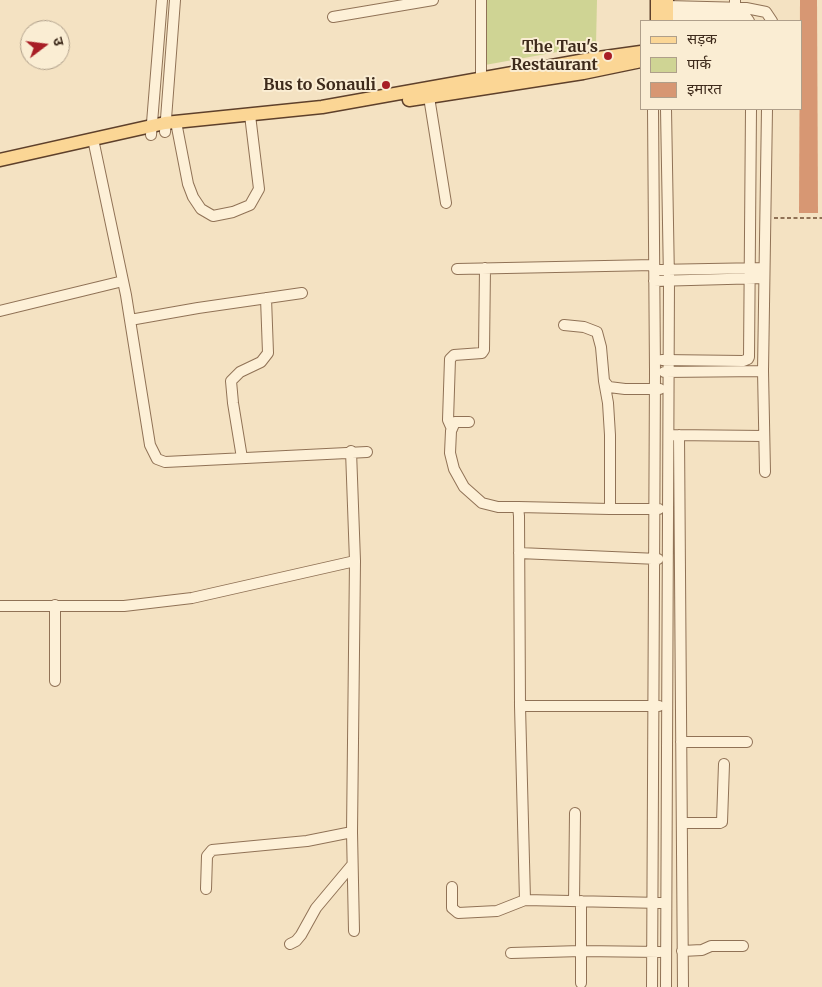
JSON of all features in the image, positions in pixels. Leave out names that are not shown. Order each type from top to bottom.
[{"type":"main road","points":[[250,118],[307,116],[428,97],[591,59],[640,52]]},
{"type":"main road","points":[[0,160],[171,127],[250,118],[481,84],[583,73],[640,61]]},
{"type":"main road","points":[[0,168],[94,143]]},
{"type":"street","points":[[151,131],[162,0]]},
{"type":"street","points":[[175,0],[171,127],[193,197],[201,209],[213,216],[233,212],[250,205],[259,189],[250,118]]},
{"type":"street","points":[[333,17],[385,4],[433,0]]},
{"type":"street","points":[[481,0],[481,84]]},
{"type":"street","points":[[664,11],[735,8],[747,12],[766,12],[771,20]]},
{"type":"street","points":[[428,97],[446,203]]},
{"type":"street","points":[[652,987],[654,952],[653,110]]},
{"type":"street","points":[[666,110],[669,275],[668,389],[674,435],[681,742],[683,987]]},
{"type":"street","points":[[654,360],[743,361],[748,359],[751,110]]},
{"type":"street","points":[[765,472],[763,371],[767,110]]},
{"type":"street","points":[[94,143],[123,281],[150,444],[157,459],[165,462],[351,451],[366,452]]},
{"type":"street","points":[[452,429],[448,420],[450,359],[454,355],[482,353],[484,350],[485,268]]},
{"type":"street","points":[[457,269],[654,272],[669,275],[764,273]]},
{"type":"street","points":[[0,311],[123,281]]},
{"type":"street","points":[[130,320],[302,293]]},
{"type":"street","points":[[242,458],[231,381],[240,372],[261,362],[268,352],[266,298]]},
{"type":"street","points":[[564,325],[584,327],[597,332],[601,347],[610,435],[610,508]]},
{"type":"street","points":[[654,372],[763,371]]},
{"type":"street","points":[[604,381],[609,387],[614,388],[668,389]]},
{"type":"street","points":[[469,422],[455,422],[452,429],[450,453],[454,469],[464,487],[482,503],[498,507],[668,509]]},
{"type":"street","points":[[674,435],[764,436]]},
{"type":"street","points":[[666,987],[668,509],[674,435]]},
{"type":"street","points":[[351,451],[355,561],[352,832],[354,931]]},
{"type":"street","points":[[518,507],[520,553],[520,706],[525,900]]},
{"type":"street","points":[[520,553],[668,559]]},
{"type":"street","points":[[0,606],[124,606],[192,598],[355,561]]},
{"type":"street","points":[[55,605],[55,681]]},
{"type":"street","points":[[520,706],[668,706]]},
{"type":"street","points":[[681,742],[747,742]]},
{"type":"street","points":[[682,823],[722,822],[724,764]]},
{"type":"street","points":[[575,813],[582,951],[581,983]]},
{"type":"street","points":[[654,828],[667,828]]},
{"type":"street","points":[[206,889],[207,856],[212,850],[307,841],[352,832]]},
{"type":"street","points":[[290,944],[301,935],[316,908],[352,866]]},
{"type":"street","points":[[452,887],[452,908],[458,913],[497,911],[525,900],[667,903]]},
{"type":"street","points":[[682,950],[702,950],[711,946],[743,946]]},
{"type":"street","points":[[511,953],[582,951],[666,952]]},
{"type":"path","points":[[765,218],[822,218]]},
{"type":"green space","points":[[487,0],[597,0],[596,45],[485,65]]},
{"type":"building","points":[[800,0],[817,0],[818,213],[799,213],[799,110],[802,110],[802,20],[800,20]]},
{"type":"place","name":"The Tau's Restaurant","points":[[608,56]]},
{"type":"place","name":"Bus to Sonauli","points":[[386,85]]}]
